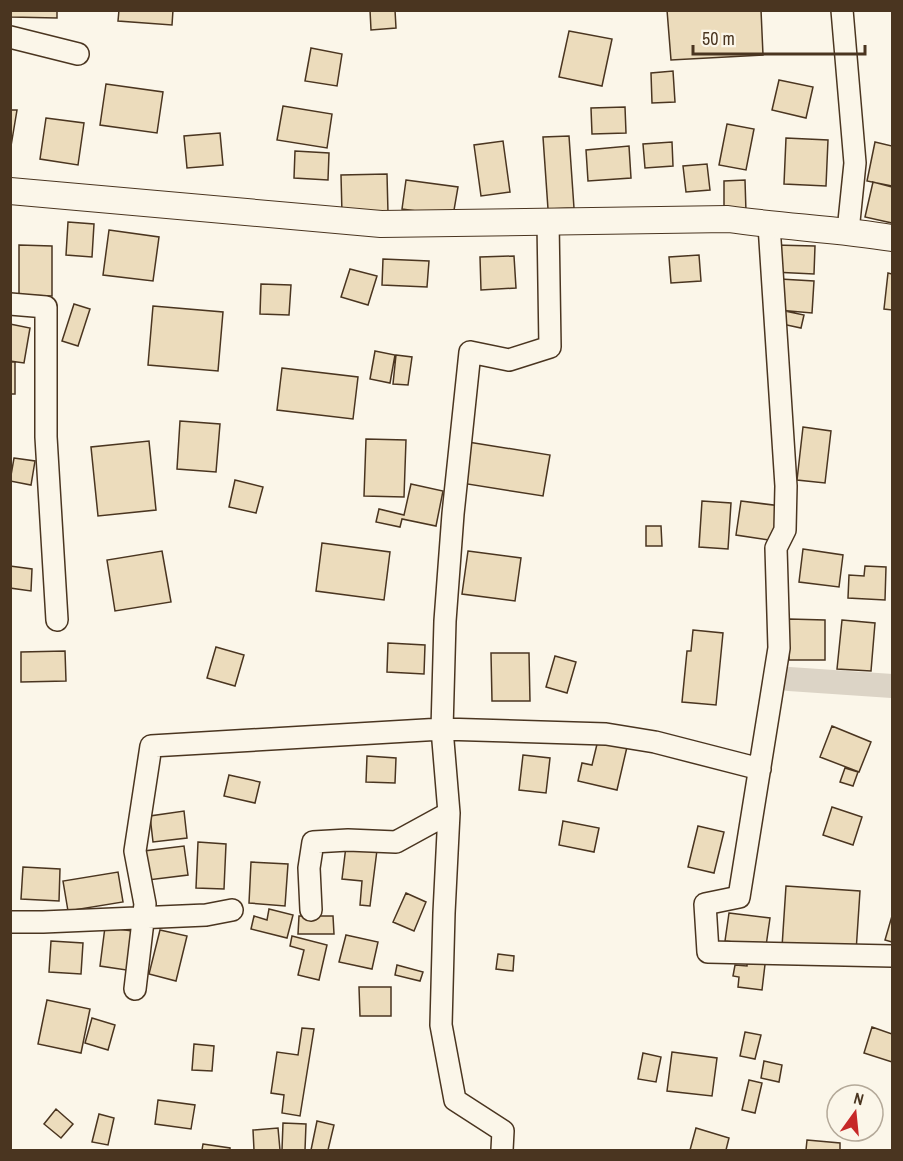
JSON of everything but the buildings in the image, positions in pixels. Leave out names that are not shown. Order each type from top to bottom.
[{"type":"street","points":[[842,10],[855,163],[848,231]]},
{"type":"street","points":[[10,37],[78,54]]},
{"type":"street","points":[[10,191],[381,224],[728,219],[769,225],[848,231],[892,238]]},
{"type":"street","points":[[502,1150],[503,1131],[455,1100],[441,1025],[449,813],[442,729],[445,621],[452,526],[470,352],[509,360],[550,346],[548,221]]},
{"type":"street","points":[[769,225],[786,486],[785,530],[776,548],[779,648],[739,897],[705,904],[708,951],[892,956]]},
{"type":"street","points":[[10,304],[45,307],[46,437],[57,620]]},
{"type":"street","points":[[135,989],[145,904],[135,851],[151,746],[442,729],[606,734],[655,742],[760,769]]},
{"type":"street","points":[[311,909],[309,868],[313,842],[348,840],[396,842],[449,813]]},
{"type":"street","points":[[10,922],[206,915],[232,910]]},
{"type":"waterway","points":[[789,679],[892,686]]}]
